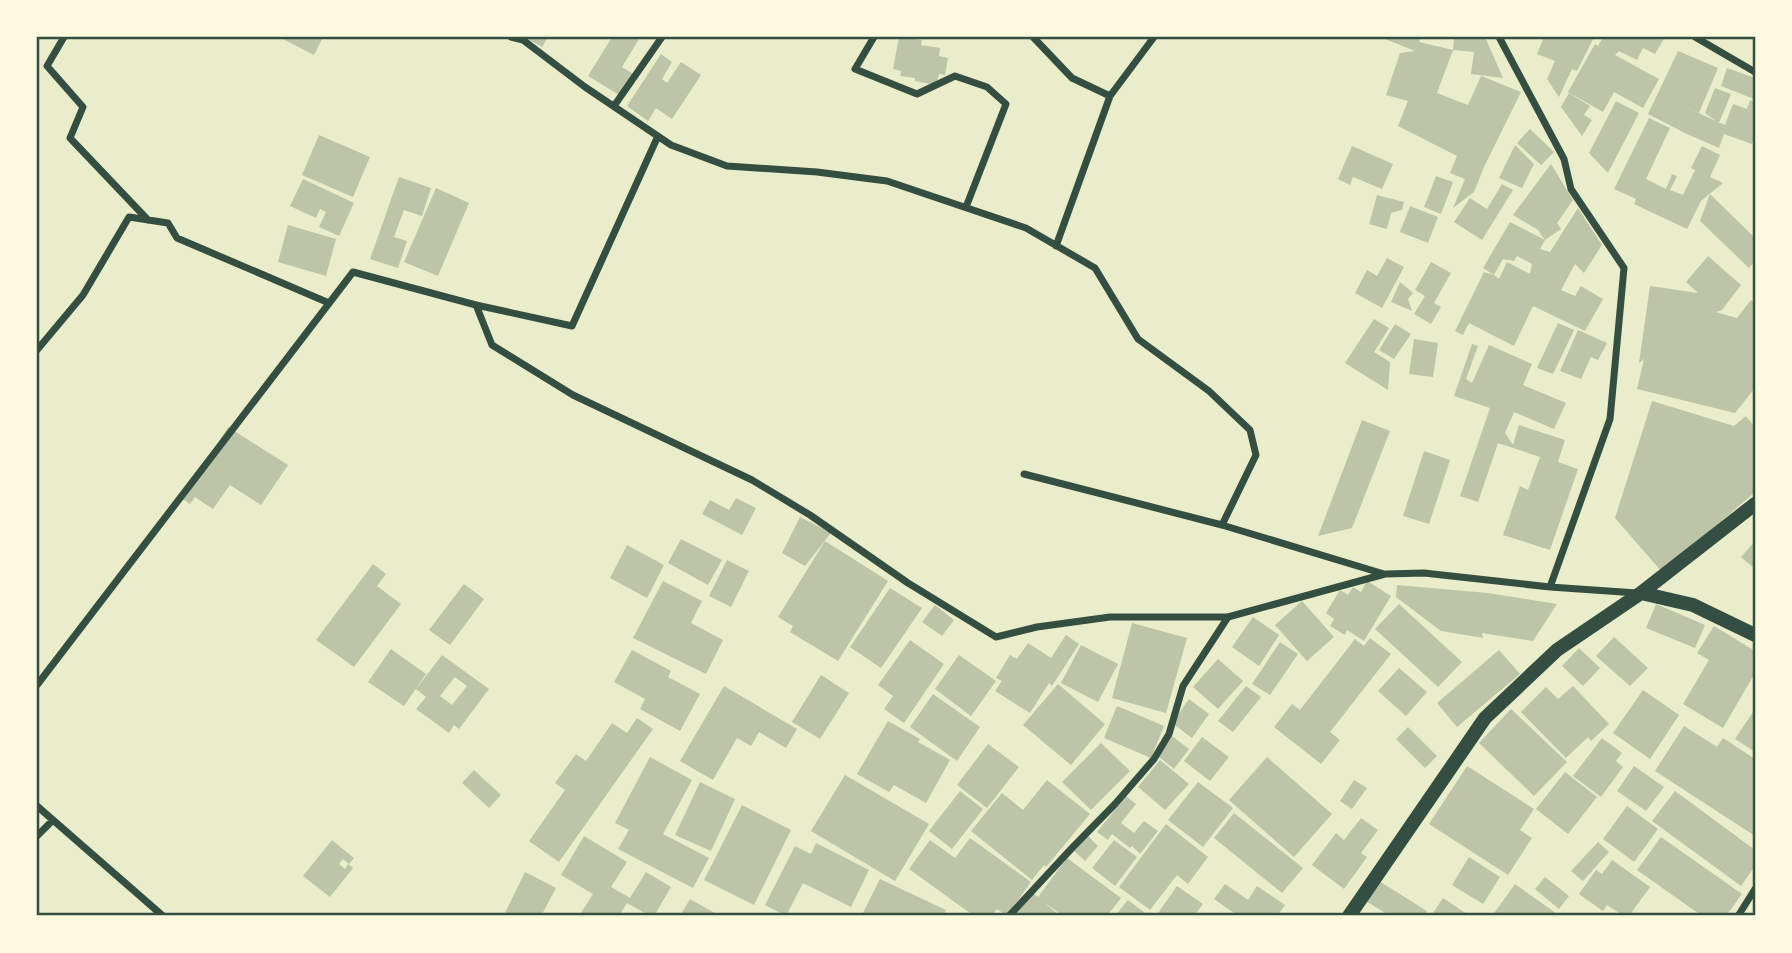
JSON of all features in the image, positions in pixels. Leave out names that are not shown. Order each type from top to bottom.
[{"type":"main road","points":[[1349,916],[1485,719],[1557,650],[1641,593],[1755,504]]},
{"type":"main road","points":[[1641,593],[1693,605],[1755,635]]},
{"type":"street","points":[[64,37],[47,66],[83,107],[71,138],[148,220]]},
{"type":"street","points":[[511,37],[523,40],[585,87],[671,145],[727,166],[817,172],[887,181],[1026,228],[1095,268],[1138,338],[1209,391],[1250,430],[1256,455],[1222,525]]},
{"type":"street","points":[[614,106],[662,37]]},
{"type":"street","points":[[874,37],[855,69],[917,93],[955,76],[987,87],[1006,104],[966,207]]},
{"type":"street","points":[[1033,37],[1072,78],[1110,96]]},
{"type":"street","points":[[1056,246],[1110,96],[1154,37]]},
{"type":"street","points":[[1499,37],[1564,159],[1571,188],[1623,268],[1610,419],[1550,587]]},
{"type":"street","points":[[1695,37],[1755,72]]},
{"type":"street","points":[[37,685],[353,272],[572,326],[658,136]]},
{"type":"street","points":[[37,350],[83,295],[129,217],[167,223],[177,239],[329,303]]},
{"type":"street","points":[[476,304],[492,345],[573,395],[752,480],[810,515],[908,583],[996,637],[1037,627],[1110,617],[1228,617],[1385,574],[1424,573],[1550,587],[1641,593]]},
{"type":"street","points":[[1024,474],[1222,525],[1385,574]]},
{"type":"street","points":[[1009,916],[1115,804],[1154,758],[1169,734],[1183,686],[1228,617]]},
{"type":"street","points":[[37,806],[163,916]]},
{"type":"street","points":[[37,836],[53,820]]},
{"type":"street","points":[[1738,916],[1755,889]]},
{"type":"building","points":[[279,37],[323,37],[314,55]]},
{"type":"building","points":[[524,37],[548,37],[542,47]]},
{"type":"building","points":[[612,37],[639,39],[622,67],[635,75],[621,96],[588,76]]},
{"type":"building","points":[[899,37],[922,40],[921,45],[940,48],[939,56],[948,58],[945,75],[939,74],[936,85],[900,76],[901,71],[893,69]]},
{"type":"building","points":[[1380,37],[1421,37],[1419,42],[1453,50],[1437,93],[1468,105],[1481,76],[1521,92],[1474,192],[1453,208],[1465,179],[1450,173],[1457,156],[1398,126],[1408,101],[1386,95],[1400,53],[1415,51]]},
{"type":"building","points":[[1454,37],[1485,37],[1503,78],[1471,74],[1474,52],[1453,50]]},
{"type":"building","points":[[1544,37],[1594,37],[1577,71],[1572,69],[1559,97],[1547,79],[1555,61],[1537,54]]},
{"type":"building","points":[[1603,37],[1665,37],[1655,54],[1643,48],[1637,60],[1619,51],[1615,55],[1659,79],[1643,108],[1614,92],[1603,112],[1568,92],[1595,44],[1598,46]]},
{"type":"building","points":[[1678,51],[1718,68],[1699,113],[1683,106],[1725,125],[1733,104],[1747,109],[1750,100],[1755,102],[1755,137],[1752,144],[1724,134],[1719,148],[1648,114]]},
{"type":"building","points":[[661,54],[672,62],[662,79],[667,83],[681,62],[701,75],[672,119],[656,108],[648,121],[627,106]]},
{"type":"building","points":[[1727,68],[1755,78],[1754,99],[1721,86]]},
{"type":"building","points":[[1715,88],[1731,94],[1719,123],[1705,113]]},
{"type":"building","points":[[1569,93],[1590,106],[1584,115],[1592,120],[1582,136],[1561,107]]},
{"type":"building","points":[[1616,101],[1639,113],[1608,173],[1589,153]]},
{"type":"building","points":[[1649,118],[1670,128],[1646,179],[1666,189],[1672,174],[1677,176],[1670,190],[1683,195],[1695,170],[1691,168],[1702,146],[1720,155],[1710,177],[1723,183],[1701,201],[1687,229],[1634,204],[1636,199],[1614,189]]},
{"type":"building","points":[[1530,129],[1554,152],[1541,165],[1517,143]]},
{"type":"building","points":[[319,135],[370,157],[353,197],[302,175]]},
{"type":"building","points":[[1515,145],[1534,164],[1522,188],[1499,178]]},
{"type":"building","points":[[1352,146],[1393,164],[1382,189],[1353,177],[1350,185],[1338,179]]},
{"type":"building","points":[[1551,164],[1573,200],[1557,223],[1561,229],[1545,240],[1538,230],[1513,215]]},
{"type":"building","points":[[1436,176],[1453,182],[1441,214],[1424,207]]},
{"type":"building","points":[[399,177],[431,188],[422,216],[404,210],[394,237],[407,241],[398,268],[370,259]]},
{"type":"building","points":[[303,179],[354,203],[339,236],[319,227],[326,212],[320,209],[316,218],[290,206]]},
{"type":"building","points":[[1502,184],[1513,190],[1482,240],[1454,222],[1470,198],[1487,209]]},
{"type":"building","points":[[436,188],[469,203],[438,276],[404,262]]},
{"type":"building","points":[[1710,194],[1755,238],[1755,261],[1749,268],[1700,221]]},
{"type":"building","points":[[1377,195],[1404,202],[1402,210],[1391,213],[1387,229],[1369,224]]},
{"type":"building","points":[[1410,206],[1438,217],[1428,243],[1400,232]]},
{"type":"building","points":[[1578,208],[1602,245],[1584,273],[1575,264],[1561,290],[1575,296],[1581,286],[1603,299],[1585,331],[1533,306],[1514,346],[1469,323],[1463,335],[1455,331],[1484,272],[1494,275],[1483,268],[1510,222],[1545,240],[1540,249],[1550,252]],"holes":[[[1517,256],[1532,264],[1530,274],[1507,262],[1499,279],[1494,275],[1503,259],[1514,261]]]},
{"type":"building","points":[[288,225],[336,239],[326,276],[278,262]]},
{"type":"building","points":[[1708,256],[1741,285],[1722,310],[1716,312],[1737,318],[1751,300],[1755,304],[1755,388],[1735,413],[1637,389],[1644,359],[1639,363],[1650,286],[1698,293],[1686,282]]},
{"type":"building","points":[[1387,258],[1404,267],[1382,308],[1355,293],[1367,270],[1377,276]]},
{"type":"building","points":[[1431,262],[1451,273],[1434,303],[1441,307],[1431,324],[1414,314],[1425,296],[1415,290]]},
{"type":"building","points":[[1400,282],[1413,293],[1408,299],[1412,311],[1391,302]]},
{"type":"building","points":[[1374,319],[1389,328],[1374,352],[1390,362],[1388,390],[1345,363]]},
{"type":"building","points":[[1558,323],[1574,330],[1553,374],[1537,368]]},
{"type":"building","points":[[1395,324],[1411,334],[1394,359],[1379,350]]},
{"type":"building","points":[[1578,330],[1607,343],[1598,360],[1591,357],[1581,379],[1560,371]]},
{"type":"building","points":[[1414,339],[1438,343],[1433,377],[1409,374]]},
{"type":"building","points":[[1472,344],[1478,346],[1466,379],[1472,383],[1489,345],[1532,364],[1523,385],[1566,403],[1554,429],[1514,412],[1505,433],[1513,445],[1519,425],[1565,440],[1558,462],[1578,469],[1550,550],[1503,535],[1520,486],[1528,490],[1540,457],[1498,443],[1478,502],[1460,496],[1490,408],[1454,396]]},
{"type":"building","points":[[1652,401],[1734,426],[1746,416],[1755,427],[1755,492],[1662,572],[1615,518]]},
{"type":"building","points":[[1362,420],[1390,431],[1352,528],[1318,536]]},
{"type":"building","points":[[228,427],[288,465],[261,505],[230,485],[213,509],[195,497],[190,504],[183,499]]},
{"type":"building","points":[[1424,451],[1450,460],[1429,524],[1403,516]]},
{"type":"building","points":[[736,498],[756,508],[742,535],[702,514],[710,500],[729,510]]},
{"type":"building","points":[[800,517],[831,533],[805,566],[782,553]]},
{"type":"building","points":[[681,539],[722,560],[708,585],[668,563]]},
{"type":"building","points":[[825,541],[888,581],[838,661],[790,632],[793,626],[778,617]]},
{"type":"building","points":[[1755,541],[1755,569],[1741,557]]},
{"type":"building","points":[[627,545],[664,565],[647,598],[610,578]]},
{"type":"building","points":[[727,560],[749,571],[731,607],[709,596]]},
{"type":"building","points":[[373,564],[386,574],[377,586],[401,604],[354,667],[316,640]]},
{"type":"building","points":[[663,581],[702,601],[691,623],[723,640],[706,674],[633,638]]},
{"type":"building","points":[[1367,581],[1391,596],[1364,641],[1347,630],[1345,635],[1330,626],[1334,619],[1326,613],[1340,590],[1348,595],[1353,587],[1361,592]]},
{"type":"building","points":[[464,584],[484,599],[450,645],[429,630]]},
{"type":"building","points":[[1397,585],[1488,593],[1557,604],[1533,641],[1482,633],[1483,638],[1441,631],[1396,597]]},
{"type":"building","points":[[890,588],[922,608],[881,668],[850,647]]},
{"type":"building","points":[[1302,601],[1334,637],[1307,661],[1275,625]]},
{"type":"building","points":[[1399,604],[1462,662],[1438,687],[1375,629]]},
{"type":"building","points":[[1656,604],[1705,625],[1695,648],[1646,628]]},
{"type":"building","points":[[935,605],[954,620],[942,636],[922,622]]},
{"type":"building","points":[[1253,617],[1279,635],[1259,666],[1232,647]]},
{"type":"building","points":[[1132,623],[1187,638],[1166,713],[1112,698]]},
{"type":"building","points":[[1714,626],[1755,651],[1755,673],[1723,728],[1683,704],[1709,660],[1697,653]]},
{"type":"building","points":[[1066,635],[1079,644],[1052,686],[1049,683],[1030,713],[995,691],[1002,681],[996,678],[1010,655],[1017,659],[1028,643],[1051,658]]},
{"type":"building","points":[[1614,637],[1648,668],[1630,686],[1596,656]]},
{"type":"building","points":[[1370,638],[1391,654],[1330,732],[1340,740],[1321,764],[1274,727],[1292,704],[1300,710],[1355,639],[1364,646]]},
{"type":"building","points":[[910,640],[944,664],[904,723],[884,709],[893,696],[878,685]]},
{"type":"building","points":[[1280,642],[1298,654],[1270,695],[1252,684]]},
{"type":"building","points":[[1081,645],[1118,664],[1098,702],[1061,683]]},
{"type":"building","points":[[1579,648],[1600,668],[1583,686],[1562,666]]},
{"type":"building","points":[[391,649],[426,674],[404,706],[368,682]]},
{"type":"building","points":[[632,650],[671,671],[668,677],[700,694],[680,731],[640,709],[645,699],[614,682]]},
{"type":"building","points":[[1499,650],[1520,674],[1457,727],[1437,703]]},
{"type":"building","points":[[442,655],[489,689],[459,729],[454,725],[449,733],[416,709],[426,697],[416,689]],"holes":[[[455,677],[467,686],[452,705],[440,696]]]},
{"type":"building","points":[[959,655],[996,681],[971,716],[935,689]]},
{"type":"building","points":[[1218,659],[1243,681],[1218,709],[1193,687]]},
{"type":"building","points":[[1399,668],[1427,692],[1406,716],[1378,691]]},
{"type":"building","points":[[821,675],[849,693],[820,739],[792,722]]},
{"type":"building","points":[[1058,684],[1105,724],[1071,765],[1023,725]]},
{"type":"building","points":[[724,686],[797,729],[786,748],[759,732],[751,746],[737,738],[713,780],[680,761]]},
{"type":"building","points":[[1246,686],[1261,697],[1233,732],[1218,721]]},
{"type":"building","points":[[1573,686],[1609,724],[1591,741],[1588,737],[1566,758],[1521,712],[1546,687],[1558,699]]},
{"type":"building","points":[[1643,690],[1679,715],[1650,759],[1613,733]]},
{"type":"building","points":[[933,694],[980,727],[957,761],[910,727]]},
{"type":"building","points":[[1189,699],[1209,714],[1192,738],[1172,723]]},
{"type":"building","points":[[1117,706],[1164,726],[1151,758],[1104,738]]},
{"type":"building","points":[[1511,709],[1567,762],[1534,796],[1479,743]]},
{"type":"building","points":[[1755,709],[1755,752],[1735,739]]},
{"type":"building","points":[[637,718],[653,729],[559,862],[529,841],[565,790],[555,783],[576,754],[586,761],[612,723],[627,733]]},
{"type":"building","points":[[888,721],[950,760],[926,803],[894,785],[889,792],[857,774]]},
{"type":"building","points":[[1684,726],[1717,747],[1723,738],[1755,759],[1755,836],[1655,771]]},
{"type":"building","points":[[1408,727],[1437,756],[1425,768],[1396,739]]},
{"type":"building","points":[[1172,736],[1189,749],[1174,769],[1158,756]]},
{"type":"building","points":[[1202,737],[1229,757],[1210,781],[1184,761]]},
{"type":"building","points":[[1602,738],[1622,753],[1616,761],[1623,767],[1601,797],[1573,776]]},
{"type":"building","points":[[1101,743],[1130,771],[1091,810],[1062,782]]},
{"type":"building","points":[[988,744],[1019,767],[987,808],[957,785]]},
{"type":"building","points":[[650,757],[692,780],[663,834],[709,858],[693,888],[618,849],[629,830],[615,823]]},
{"type":"building","points":[[1267,757],[1332,814],[1294,857],[1229,800]]},
{"type":"building","points":[[1160,760],[1189,784],[1165,810],[1138,787]]},
{"type":"building","points":[[1467,766],[1534,809],[1520,830],[1532,838],[1508,875],[1429,824]]},
{"type":"building","points":[[1634,766],[1664,787],[1646,811],[1617,791]]},
{"type":"building","points":[[474,770],[501,795],[489,808],[462,783]]},
{"type":"building","points":[[1565,772],[1597,797],[1568,834],[1536,809]]},
{"type":"building","points":[[845,775],[929,824],[895,881],[811,831]]},
{"type":"building","points":[[1047,780],[1090,814],[1032,880],[971,831],[1002,793],[1023,810]]},
{"type":"building","points":[[1354,780],[1367,788],[1352,809],[1340,801]]},
{"type":"building","points":[[700,782],[735,799],[711,851],[675,835]]},
{"type":"building","points":[[1198,782],[1233,808],[1203,847],[1168,820]]},
{"type":"building","points":[[960,791],[983,809],[952,849],[929,831]]},
{"type":"building","points":[[1675,791],[1755,850],[1755,866],[1741,886],[1652,821]]},
{"type":"building","points":[[1126,796],[1136,804],[1121,823],[1134,833],[1144,821],[1158,831],[1140,854],[1112,834],[1108,840],[1097,832]]},
{"type":"building","points":[[742,805],[791,830],[754,905],[704,880]]},
{"type":"building","points":[[1627,806],[1658,829],[1634,862],[1603,839]]},
{"type":"building","points":[[1234,813],[1303,868],[1282,893],[1214,838]]},
{"type":"building","points":[[1361,818],[1378,830],[1361,853],[1367,857],[1344,889],[1312,865],[1336,833],[1344,840]]},
{"type":"building","points":[[1166,824],[1208,857],[1188,884],[1177,875],[1150,910],[1119,887]]},
{"type":"building","points":[[1087,835],[1098,846],[1085,861],[1073,850]]},
{"type":"building","points":[[584,836],[627,862],[611,887],[630,898],[646,872],[671,887],[654,916],[627,903],[619,916],[579,916],[593,894],[561,875]]},
{"type":"building","points":[[1661,837],[1742,894],[1726,916],[1702,916],[1637,870]]},
{"type":"building","points":[[970,838],[1031,882],[1007,916],[997,909],[991,916],[974,916],[909,869],[930,840],[955,858]]},
{"type":"building","points":[[332,840],[354,858],[349,864],[343,859],[339,864],[345,869],[348,864],[353,868],[330,897],[303,876]]},
{"type":"building","points":[[1114,840],[1137,857],[1115,886],[1092,868]]},
{"type":"building","points":[[1598,842],[1609,852],[1583,881],[1571,871]]},
{"type":"building","points":[[816,843],[869,870],[851,907],[803,883],[786,916],[765,905],[795,846],[811,854]]},
{"type":"building","points":[[1469,857],[1500,877],[1483,904],[1452,885]]},
{"type":"building","points":[[1067,858],[1121,898],[1107,916],[1063,916],[1044,902],[1060,916],[1012,916],[1033,893],[1038,897]]},
{"type":"building","points":[[1612,860],[1650,887],[1629,916],[1624,916],[1607,905],[1603,911],[1579,894],[1596,870],[1602,874]]},
{"type":"building","points":[[525,872],[556,888],[541,916],[504,915]]},
{"type":"building","points":[[1545,877],[1569,896],[1559,909],[1535,889]]},
{"type":"building","points":[[880,879],[946,910],[943,916],[862,915]]},
{"type":"building","points":[[1379,881],[1427,911],[1424,916],[1390,916],[1366,901]]},
{"type":"building","points":[[1225,884],[1248,900],[1257,886],[1285,905],[1277,916],[1238,916],[1214,899]]},
{"type":"building","points":[[1515,884],[1560,916],[1492,916]]},
{"type":"building","points":[[1177,886],[1203,904],[1194,916],[1156,916]]},
{"type":"building","points":[[1443,898],[1470,916],[1431,916]]},
{"type":"building","points":[[690,899],[720,916],[680,916]]},
{"type":"building","points":[[1128,900],[1149,916],[1115,916]]}]
